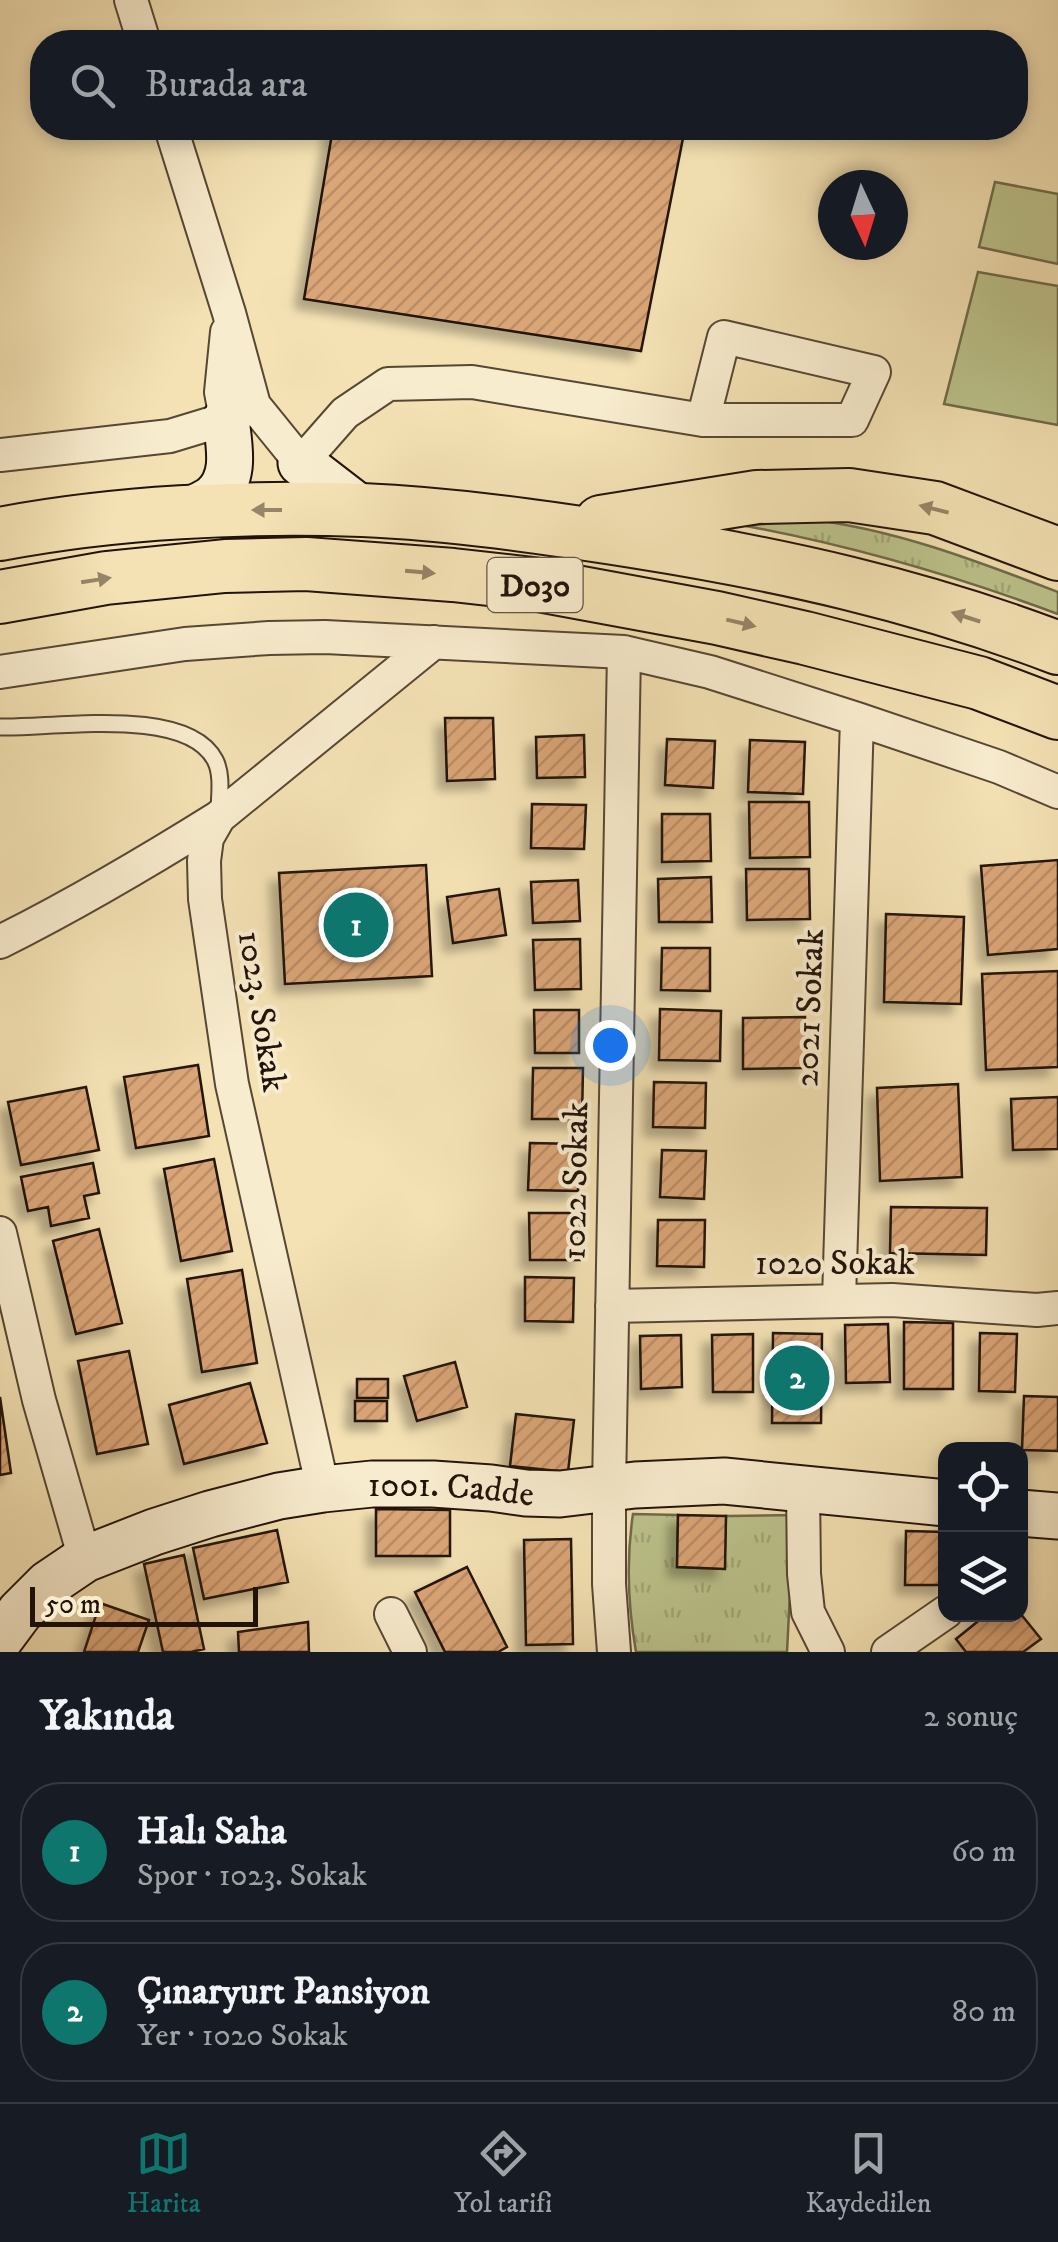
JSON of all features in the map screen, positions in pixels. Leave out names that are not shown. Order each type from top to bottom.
[{"type":"highway","points":[[557,529],[757,497],[849,495],[935,508],[1058,554]]},
{"type":"highway","name":"D030","points":[[0,534],[222,510],[362,510],[465,518],[711,553],[804,571],[891,592],[1058,648]]},
{"type":"highway","name":"D030","points":[[0,597],[106,578],[225,566],[306,564],[452,575],[533,584],[770,630],[979,683],[1058,713]]},
{"type":"main road","points":[[183,514],[213,498],[228,479],[240,412]]},
{"type":"main road","points":[[302,462],[362,510]]},
{"type":"main road","name":"1001. Cadde","points":[[0,1639],[48,1584],[84,1559],[210,1514],[323,1489],[432,1484],[560,1494],[724,1481],[938,1502]]},
{"type":"street","points":[[131,0],[140,30]]},
{"type":"street","points":[[175,140],[229,313],[221,392],[302,462],[345,413],[388,384],[472,382],[704,420],[852,420],[874,372],[724,336],[704,420]]},
{"type":"street","points":[[0,455],[170,436],[240,412]]},
{"type":"street","points":[[0,672],[184,644],[325,637],[624,652],[710,672],[856,718],[999,767],[1058,792]]},
{"type":"street","points":[[0,942],[70,907],[219,818],[434,642]]},
{"type":"street","name":"1022 Sokak","points":[[614,1652],[609,1488],[624,652]]},
{"type":"street","name":"2021 Sokak","points":[[839,1299],[856,718]]},
{"type":"street","name":"1023. Sokak","points":[[219,818],[207,838],[205,898],[232,1084],[323,1489]]},
{"type":"street","points":[[0,1237],[39,1400],[84,1559]]},
{"type":"street","name":"1020 Sokak","points":[[612,1306],[839,1299],[1058,1308]]},
{"type":"street","points":[[804,1488],[808,1612],[828,1652]]},
{"type":"street","points":[[391,1614],[410,1652]]},
{"type":"street","points":[[888,1652],[938,1618]]},
{"type":"lane","points":[[0,727],[141,724],[177,732],[213,756],[219,770],[219,818]]},
{"type":"green space","points":[[995,182],[1058,194],[1058,264],[979,247]]},
{"type":"green space","points":[[978,272],[1058,286],[1058,425],[944,404]]},
{"type":"green space","points":[[807,519],[903,538],[1028,580],[1058,592],[1058,614],[904,563],[746,526]]},
{"type":"green space","points":[[633,1514],[678,1515],[677,1567],[724,1569],[726,1516],[794,1515],[787,1652],[636,1652],[629,1583]]},
{"type":"building","points":[[331,140],[683,140],[641,351],[304,299]]},
{"type":"building","points":[[445,718],[493,718],[495,779],[447,781]]},
{"type":"building","points":[[584,735],[585,777],[537,778],[536,737]]},
{"type":"building","points":[[667,739],[715,741],[713,788],[665,785]]},
{"type":"building","points":[[750,740],[805,742],[803,794],[748,792]]},
{"type":"building","points":[[749,802],[809,802],[810,857],[750,858]]},
{"type":"building","points":[[532,804],[586,805],[584,849],[531,848]]},
{"type":"building","points":[[662,814],[710,814],[711,861],[662,862]]},
{"type":"building","points":[[1058,860],[1058,949],[988,955],[981,866]]},
{"type":"building","points":[[426,865],[432,976],[285,984],[279,873]]},
{"type":"building","points":[[746,869],[809,869],[810,919],[747,920]]},
{"type":"building","points":[[711,877],[712,922],[659,922],[658,879]]},
{"type":"building","points":[[578,880],[580,921],[533,923],[531,882]]},
{"type":"building","points":[[499,889],[506,935],[453,943],[447,897]]},
{"type":"building","points":[[886,914],[964,917],[961,1004],[884,1002]]},
{"type":"building","points":[[580,939],[581,989],[535,990],[533,940]]},
{"type":"building","points":[[662,948],[710,948],[710,991],[661,990]]},
{"type":"building","points":[[1058,971],[1058,1067],[986,1070],[982,974]]},
{"type":"building","points":[[660,1009],[721,1011],[720,1061],[659,1060]]},
{"type":"building","points":[[534,1010],[579,1010],[579,1053],[535,1053]]},
{"type":"building","points":[[805,1017],[805,1068],[743,1069],[743,1018]]},
{"type":"building","points":[[198,1065],[209,1136],[136,1148],[124,1077]]},
{"type":"building","points":[[533,1068],[583,1068],[582,1119],[532,1119]]},
{"type":"building","points":[[654,1082],[706,1083],[705,1128],[653,1127]]},
{"type":"building","points":[[958,1084],[962,1177],[880,1181],[877,1088]]},
{"type":"building","points":[[86,1087],[99,1150],[21,1165],[8,1102]]},
{"type":"building","points":[[1058,1097],[1058,1149],[1013,1150],[1011,1099]]},
{"type":"building","points":[[530,1143],[579,1144],[578,1191],[528,1190]]},
{"type":"building","points":[[662,1150],[706,1151],[704,1199],[660,1197]]},
{"type":"building","points":[[214,1159],[232,1251],[181,1261],[164,1169]]},
{"type":"building","points":[[93,1163],[99,1193],[84,1196],[89,1218],[51,1226],[48,1207],[28,1211],[21,1177]]},
{"type":"building","points":[[891,1207],[987,1208],[986,1255],[890,1253]]},
{"type":"building","points":[[529,1213],[580,1213],[580,1260],[530,1260]]},
{"type":"building","points":[[658,1220],[705,1220],[704,1267],[657,1266]]},
{"type":"building","points":[[99,1229],[122,1323],[76,1334],[53,1241]]},
{"type":"building","points":[[242,1270],[257,1363],[202,1372],[187,1279]]},
{"type":"building","points":[[525,1277],[574,1278],[573,1322],[525,1321]]},
{"type":"building","points":[[904,1322],[953,1323],[953,1389],[904,1389]]},
{"type":"building","points":[[888,1324],[890,1382],[846,1383],[845,1325]]},
{"type":"building","points":[[773,1333],[822,1334],[821,1423],[772,1423]]},
{"type":"building","points":[[980,1333],[1017,1334],[1015,1392],[979,1391]]},
{"type":"building","points":[[753,1334],[753,1392],[713,1392],[712,1335]]},
{"type":"building","points":[[681,1335],[682,1387],[641,1389],[640,1336]]},
{"type":"building","points":[[129,1351],[148,1444],[97,1454],[78,1361]]},
{"type":"building","points":[[455,1362],[467,1407],[417,1421],[404,1376]]},
{"type":"building","points":[[357,1379],[388,1379],[388,1398],[357,1398]]},
{"type":"building","points":[[250,1383],[267,1443],[184,1464],[169,1405]]},
{"type":"building","points":[[1024,1396],[1058,1397],[1058,1451],[1028,1450],[1028,1442],[1022,1442]]},
{"type":"building","points":[[0,1397],[11,1473],[0,1475]]},
{"type":"building","points":[[355,1401],[387,1401],[387,1421],[355,1421]]},
{"type":"building","points":[[516,1414],[574,1420],[568,1472],[510,1466]]},
{"type":"building","points":[[376,1509],[450,1510],[450,1556],[376,1556]]},
{"type":"building","points":[[678,1515],[726,1516],[725,1569],[677,1567]]},
{"type":"building","points":[[277,1530],[288,1582],[204,1599],[193,1548]]},
{"type":"building","points":[[906,1531],[938,1532],[938,1585],[905,1585]]},
{"type":"building","points":[[571,1539],[573,1644],[526,1645],[524,1540]]},
{"type":"building","points":[[184,1555],[204,1649],[163,1652],[144,1564]]},
{"type":"building","points":[[467,1567],[507,1647],[498,1652],[445,1652],[415,1592]]},
{"type":"building","points":[[100,1603],[149,1620],[138,1652],[84,1652]]},
{"type":"building","points":[[308,1622],[309,1652],[239,1652],[238,1632]]},
{"type":"building","points":[[977,1622],[1027,1622],[1041,1639],[1023,1652],[966,1652],[956,1639]]},
{"type":"place","name":"Halı Saha","points":[[356,925]]},
{"type":"place","name":"Çınaryurt Pansiyon","points":[[797,1378]]}]
